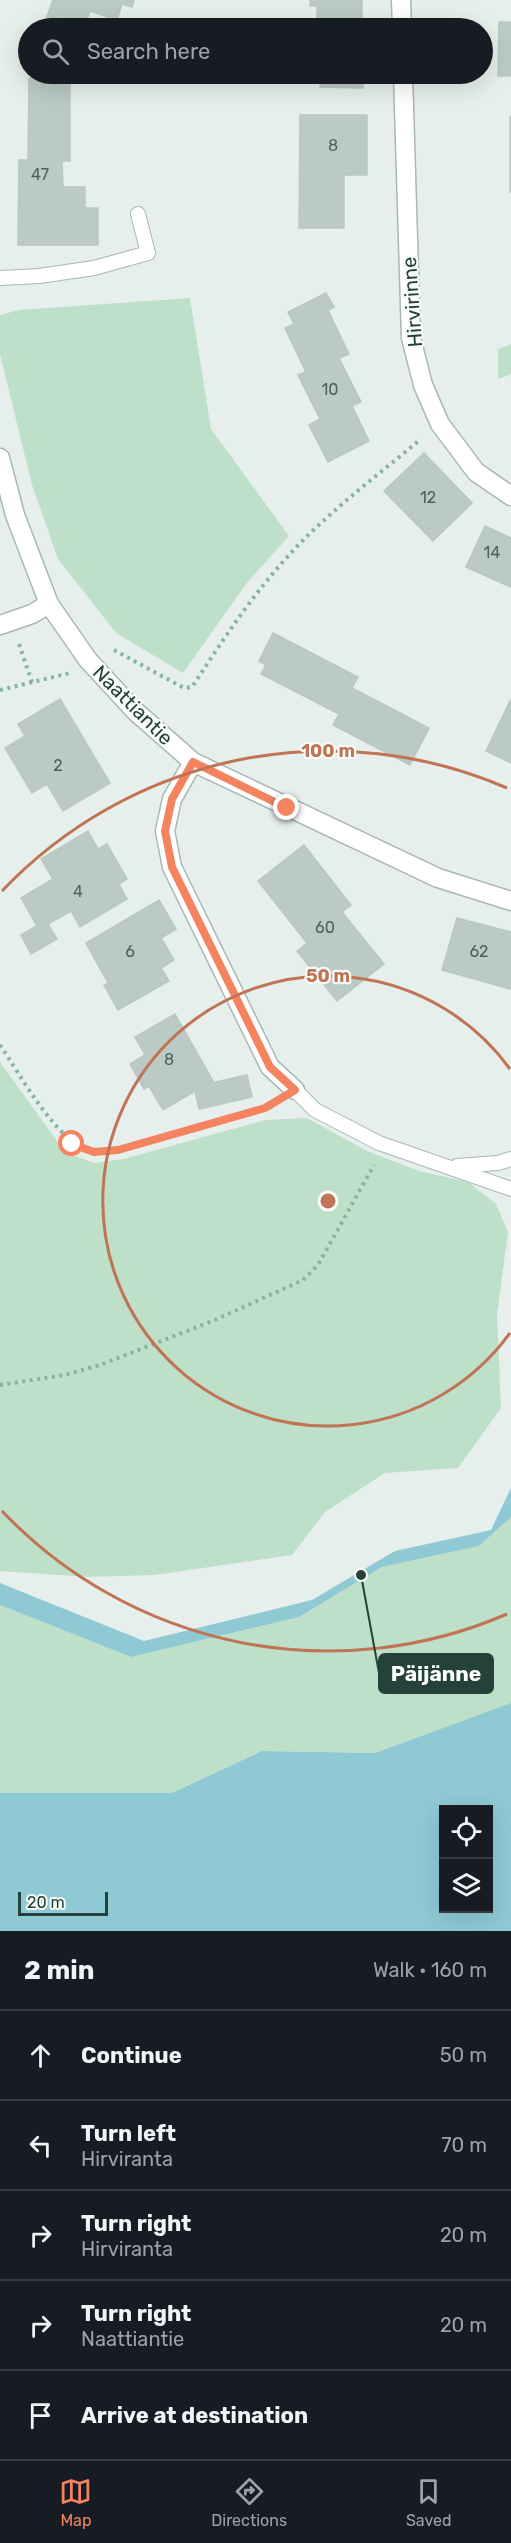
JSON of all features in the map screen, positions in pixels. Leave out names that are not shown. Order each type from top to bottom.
[{"type":"street","points":[[401,0],[402,18]]},
{"type":"street","name":"Hirvirinne","points":[[403,84],[411,338],[423,385],[440,424],[476,472],[511,496]]},
{"type":"street","name":"Naattiantie","points":[[0,458],[15,515],[49,604],[88,660],[135,711],[193,762],[438,878],[511,901]]},
{"type":"street","points":[[5,624],[49,604]]},
{"type":"street","points":[[193,762],[172,799],[165,831],[172,867],[270,1067],[295,1090]]},
{"type":"lane","points":[[0,278],[39,276],[94,268],[148,253],[138,214]]},
{"type":"lane","points":[[295,1090],[315,1110],[379,1143],[511,1189]]},
{"type":"lane","points":[[452,1167],[498,1163],[511,1159]]},
{"type":"path","points":[[106,648],[116,651],[184,688],[192,687],[259,590],[291,552],[361,489],[440,424]]},
{"type":"path","points":[[0,690],[32,682],[5,624]]},
{"type":"path","points":[[0,1045],[55,1126],[72,1144],[94,1152],[118,1150],[265,1108],[295,1090]]},
{"type":"path","points":[[0,1384],[64,1375],[100,1365],[215,1320],[303,1280],[318,1265],[362,1184]]},
{"type":"green space","points":[[190,298],[211,429],[289,536],[246,584],[183,673],[116,633],[58,559],[32,485],[0,354],[0,315],[19,310]]},
{"type":"green space","points":[[511,344],[511,374],[498,379],[498,349]]},
{"type":"green space","points":[[0,1062],[65,1152],[94,1163],[124,1159],[265,1120],[307,1118],[367,1151],[419,1171],[468,1182],[496,1204],[508,1232],[497,1315],[501,1408],[458,1468],[385,1473],[325,1512],[292,1555],[155,1575],[88,1577],[0,1571]]},
{"type":"green space","points":[[511,1517],[511,1703],[375,1753],[262,1751],[172,1793],[0,1793],[0,1605],[131,1657],[299,1617],[382,1567],[479,1546]]},
{"type":"water","points":[[511,1488],[511,1517],[479,1546],[382,1567],[299,1617],[131,1657],[0,1605],[0,1583],[144,1641],[312,1600],[395,1551],[491,1530]]},
{"type":"water","points":[[511,1703],[511,1931],[0,1931],[0,1793],[172,1793],[262,1751],[375,1753]]},
{"type":"building","points":[[53,0],[134,0],[132,7],[122,4],[118,18],[90,11],[88,18],[47,18]]},
{"type":"building","points":[[310,0],[362,0],[362,18],[317,18],[317,6],[310,6]]},
{"type":"building","points":[[499,22],[511,22],[511,76],[498,76]]},
{"type":"building","points":[[29,84],[70,84],[70,161],[62,161],[63,187],[85,187],[85,208],[98,208],[98,245],[18,245],[19,160],[28,160]]},
{"type":"building","points":[[320,84],[363,84],[363,88],[320,87]]},
{"type":"building","points":[[300,115],[367,115],[367,175],[344,175],[344,228],[299,228]]},
{"type":"building","points":[[511,117],[511,192],[510,192]]},
{"type":"building","points":[[326,293],[334,307],[328,310],[349,354],[339,358],[361,402],[352,406],[369,441],[328,462],[309,425],[320,419],[298,375],[306,372],[285,328],[294,324],[288,312]]},
{"type":"building","points":[[424,453],[472,503],[433,541],[384,491]]},
{"type":"building","points":[[485,526],[511,538],[511,587],[466,567]]},
{"type":"building","points":[[273,633],[358,677],[352,688],[429,728],[410,765],[333,725],[339,714],[261,674],[266,665],[259,661]]},
{"type":"building","points":[[60,699],[110,783],[63,811],[47,784],[32,793],[5,748],[25,736],[18,724]]},
{"type":"building","points":[[511,699],[511,763],[486,751]]},
{"type":"building","points":[[88,831],[98,849],[107,844],[127,879],[119,884],[127,899],[80,927],[71,911],[48,924],[57,939],[31,954],[21,935],[37,926],[21,898],[53,879],[41,859]]},
{"type":"building","points":[[304,845],[351,905],[342,912],[384,964],[337,1001],[297,951],[307,943],[258,881]]},
{"type":"building","points":[[159,900],[176,929],[161,938],[174,960],[161,968],[169,981],[118,1010],[104,985],[108,983],[86,943]]},
{"type":"building","points":[[457,918],[511,932],[510,989],[442,970]]},
{"type":"building","points":[[175,1014],[213,1081],[207,1084],[247,1075],[252,1097],[199,1109],[195,1091],[163,1110],[149,1086],[144,1089],[130,1064],[145,1055],[135,1037]]},
{"type":"place","name":"Päijänne","points":[[361,1575]]},
{"type":"route","points":[[72,1144],[94,1152],[118,1150],[265,1108],[295,1090],[270,1067],[172,867],[165,831],[172,799],[193,762],[287,808]]}]
